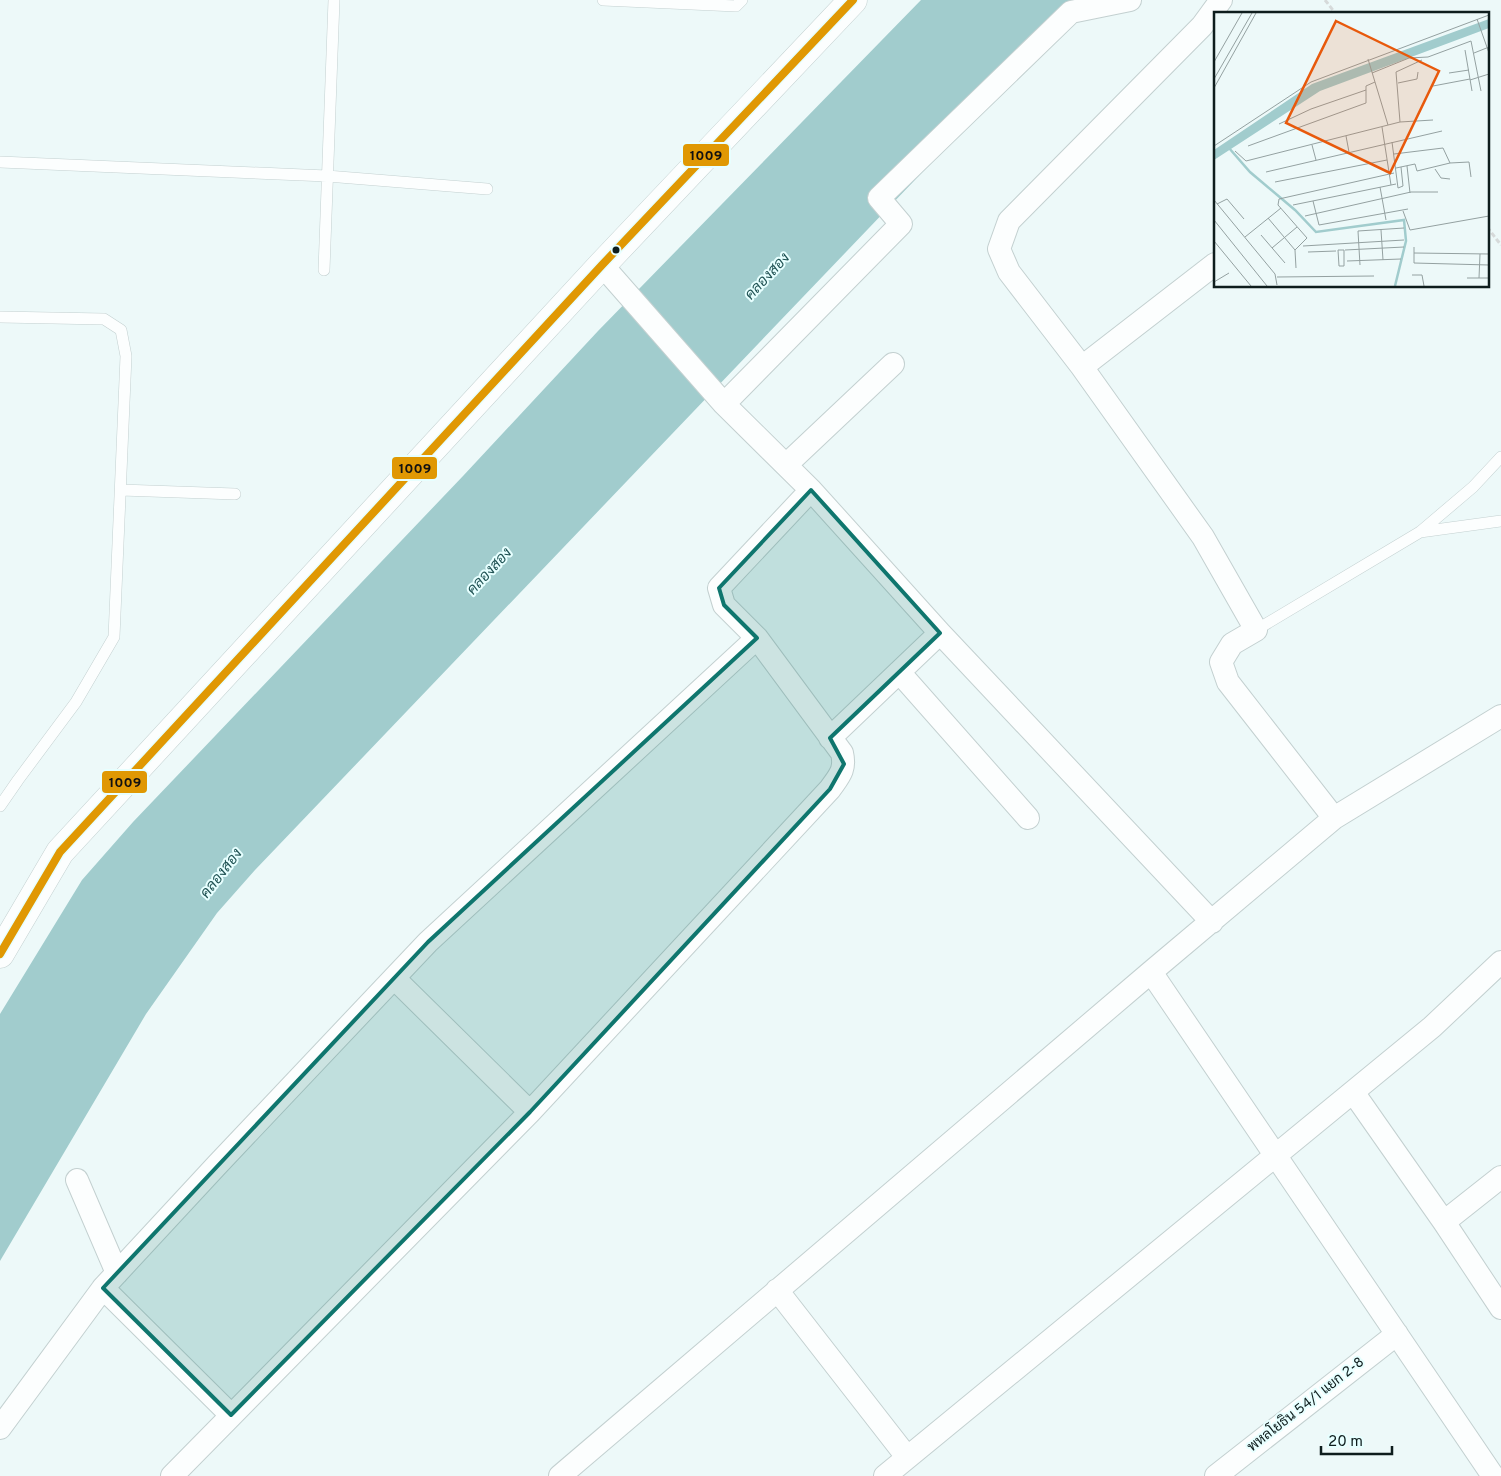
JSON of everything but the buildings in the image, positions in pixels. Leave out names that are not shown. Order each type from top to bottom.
[{"type":"street","points":[[0,954],[60,852],[602,265],[852,0]]},
{"type":"street","points":[[724,404],[901,224],[879,198],[1071,12],[1130,0]]},
{"type":"street","points":[[1221,0],[1202,26],[1183,46],[1009,221],[1000,249],[1009,272],[1082,367],[1203,537],[1256,630],[1232,644],[1221,662],[1228,682],[1334,818]]},
{"type":"street","points":[[602,265],[724,404],[811,490],[940,632],[1212,922]]},
{"type":"street","points":[[1082,367],[1214,265]]},
{"type":"street","points":[[786,465],[893,364]]},
{"type":"street","points":[[172,1476],[530,1112],[840,776],[844,764],[842,753],[757,638],[724,605],[719,588],[811,490]]},
{"type":"street","points":[[830,738],[940,632]]},
{"type":"street","points":[[0,1428],[110,1280],[428,942],[757,638]]},
{"type":"street","points":[[899,672],[1028,818]]},
{"type":"street","points":[[560,1476],[1334,818],[1501,716]]},
{"type":"street","points":[[885,1476],[1432,1028],[1501,962]]},
{"type":"street","points":[[1151,972],[1494,1476]]},
{"type":"street","points":[[394,978],[530,1112]]},
{"type":"street","points":[[1353,1092],[1444,1222],[1501,1308]]},
{"type":"street","points":[[1444,1222],[1501,1177]]},
{"type":"street","points":[[77,1180],[110,1280],[232,1415]]},
{"type":"street","points":[[777,1290],[907,1458]]},
{"type":"street","name":"พหลโยธิน 54/1 แยก 2-8","points":[[1216,1476],[1397,1334]]},
{"type":"lane","points":[[324,270],[334,0]]},
{"type":"lane","points":[[603,0],[736,6],[742,0]]},
{"type":"lane","points":[[0,162],[328,176],[487,189]]},
{"type":"lane","points":[[0,316],[104,319],[121,330],[126,356],[114,637],[76,702],[0,806]]},
{"type":"lane","points":[[1256,630],[1420,532],[1473,488],[1501,457]]},
{"type":"lane","points":[[121,490],[235,494]]},
{"type":"lane","points":[[1420,532],[1501,521]]},
{"type":"path","points":[[1325,0],[1334,12]]},
{"type":"path","points":[[1488,228],[1501,245]]},
{"type":"highlighted area","points":[[811,490],[940,633],[830,738],[844,764],[830,789],[530,1112],[231,1415],[103,1288],[428,942],[757,638],[724,605],[719,588]]},
{"type":"water","name":"คลองสอง","points":[[921,0],[1087,0],[255,870],[217,913],[146,1014],[0,1261],[0,1014],[82,880],[133,822],[463,476],[598,331]]},
{"type":"transit line","name":"1009","points":[[0,954],[60,852],[602,265],[853,0]]}]
